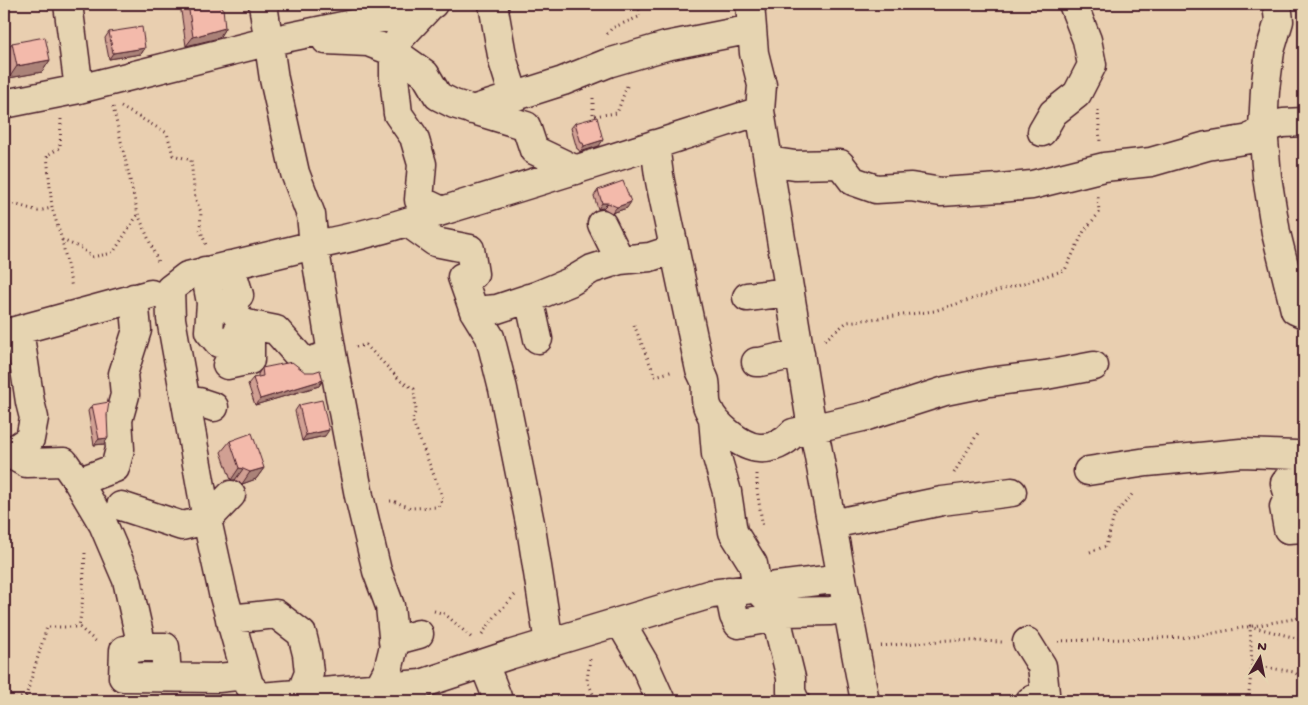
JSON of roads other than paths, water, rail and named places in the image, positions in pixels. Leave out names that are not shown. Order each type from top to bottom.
[{"type":"street","points":[[68,4],[69,91]]},
{"type":"street","points":[[263,4],[275,40],[274,79],[296,173],[311,215],[314,245],[332,354],[359,496],[378,571],[390,606],[406,637],[394,646],[388,670],[379,687]]},
{"type":"street","points":[[4,104],[69,91],[275,40],[352,14],[401,14],[433,4]]},
{"type":"street","points":[[433,4],[399,40],[394,52],[394,77],[398,114],[414,137],[422,164],[419,200],[442,211]]},
{"type":"street","points":[[493,4],[503,61],[514,96]]},
{"type":"street","points":[[1042,132],[1053,113],[1077,94],[1092,65],[1087,40],[1072,4]]},
{"type":"street","points":[[1277,4],[1279,21],[1270,51],[1265,90],[1263,128],[1267,177],[1276,233],[1295,310],[1304,314]]},
{"type":"street","points":[[472,110],[563,81],[621,59],[666,46],[710,48],[751,16]]},
{"type":"street","points":[[751,16],[754,53],[762,84],[760,111],[812,428],[865,701]]},
{"type":"street","points":[[275,40],[368,42],[394,52],[425,74],[438,96],[454,104],[526,126],[534,150],[576,170]]},
{"type":"street","points":[[760,111],[442,211],[396,233],[314,245],[217,268],[187,276],[170,289],[78,314],[54,329],[12,332],[34,418],[30,440],[8,454],[26,464],[64,462],[78,482],[106,513],[127,580],[133,649],[166,647],[167,677],[218,678],[249,687],[260,697],[421,684],[438,690],[481,664],[711,594],[842,578]]},
{"type":"street","points":[[768,161],[795,165],[840,164],[854,181],[876,189],[911,187],[941,192],[1032,185],[1104,167],[1150,162],[1207,146],[1250,139],[1263,128],[1283,123],[1304,122]]},
{"type":"street","points":[[655,144],[660,185],[699,366],[705,382],[706,406],[712,418],[724,430],[740,441],[758,448],[775,446],[787,440],[793,433],[867,416],[945,391],[989,382],[1046,375],[1094,366]]},
{"type":"street","points":[[602,224],[620,260]]},
{"type":"street","points":[[396,233],[470,249],[474,274],[462,277],[474,311],[490,337],[503,389],[520,472],[549,643]]},
{"type":"street","points":[[474,311],[497,309],[542,300],[592,269],[620,260],[650,257],[674,249]]},
{"type":"street","points":[[217,268],[238,295],[229,303],[234,343],[276,330],[305,362],[332,354]]},
{"type":"street","points":[[170,289],[171,320],[207,520],[223,593],[249,687]]},
{"type":"street","points":[[747,297],[790,292]]},
{"type":"street","points":[[115,468],[120,449],[118,420],[124,395],[123,374],[137,330],[134,298]]},
{"type":"street","points":[[538,339],[542,300]]},
{"type":"street","points":[[756,362],[800,353]]},
{"type":"street","points":[[187,407],[199,402],[214,407]]},
{"type":"street","points":[[712,418],[716,454],[728,492],[733,532],[753,564],[758,588],[774,605],[790,678],[791,692],[795,701]]},
{"type":"street","points":[[1088,471],[1147,462],[1241,453],[1296,455],[1294,472],[1285,483],[1289,496],[1284,507],[1288,529],[1304,528]]},
{"type":"street","points":[[78,482],[115,468]]},
{"type":"street","points":[[106,513],[124,480],[115,468]]},
{"type":"street","points":[[832,524],[942,501],[1012,492]]},
{"type":"street","points":[[106,513],[182,526],[207,520],[231,495]]},
{"type":"street","points":[[729,591],[734,616],[738,624],[776,617],[785,612],[831,612],[848,606]]},
{"type":"street","points":[[230,619],[276,614],[302,634],[309,673],[302,693]]},
{"type":"street","points":[[620,622],[644,663],[661,701]]},
{"type":"street","points":[[1027,642],[1042,666],[1045,693],[1030,701]]},
{"type":"street","points":[[481,664],[497,698]]}]
